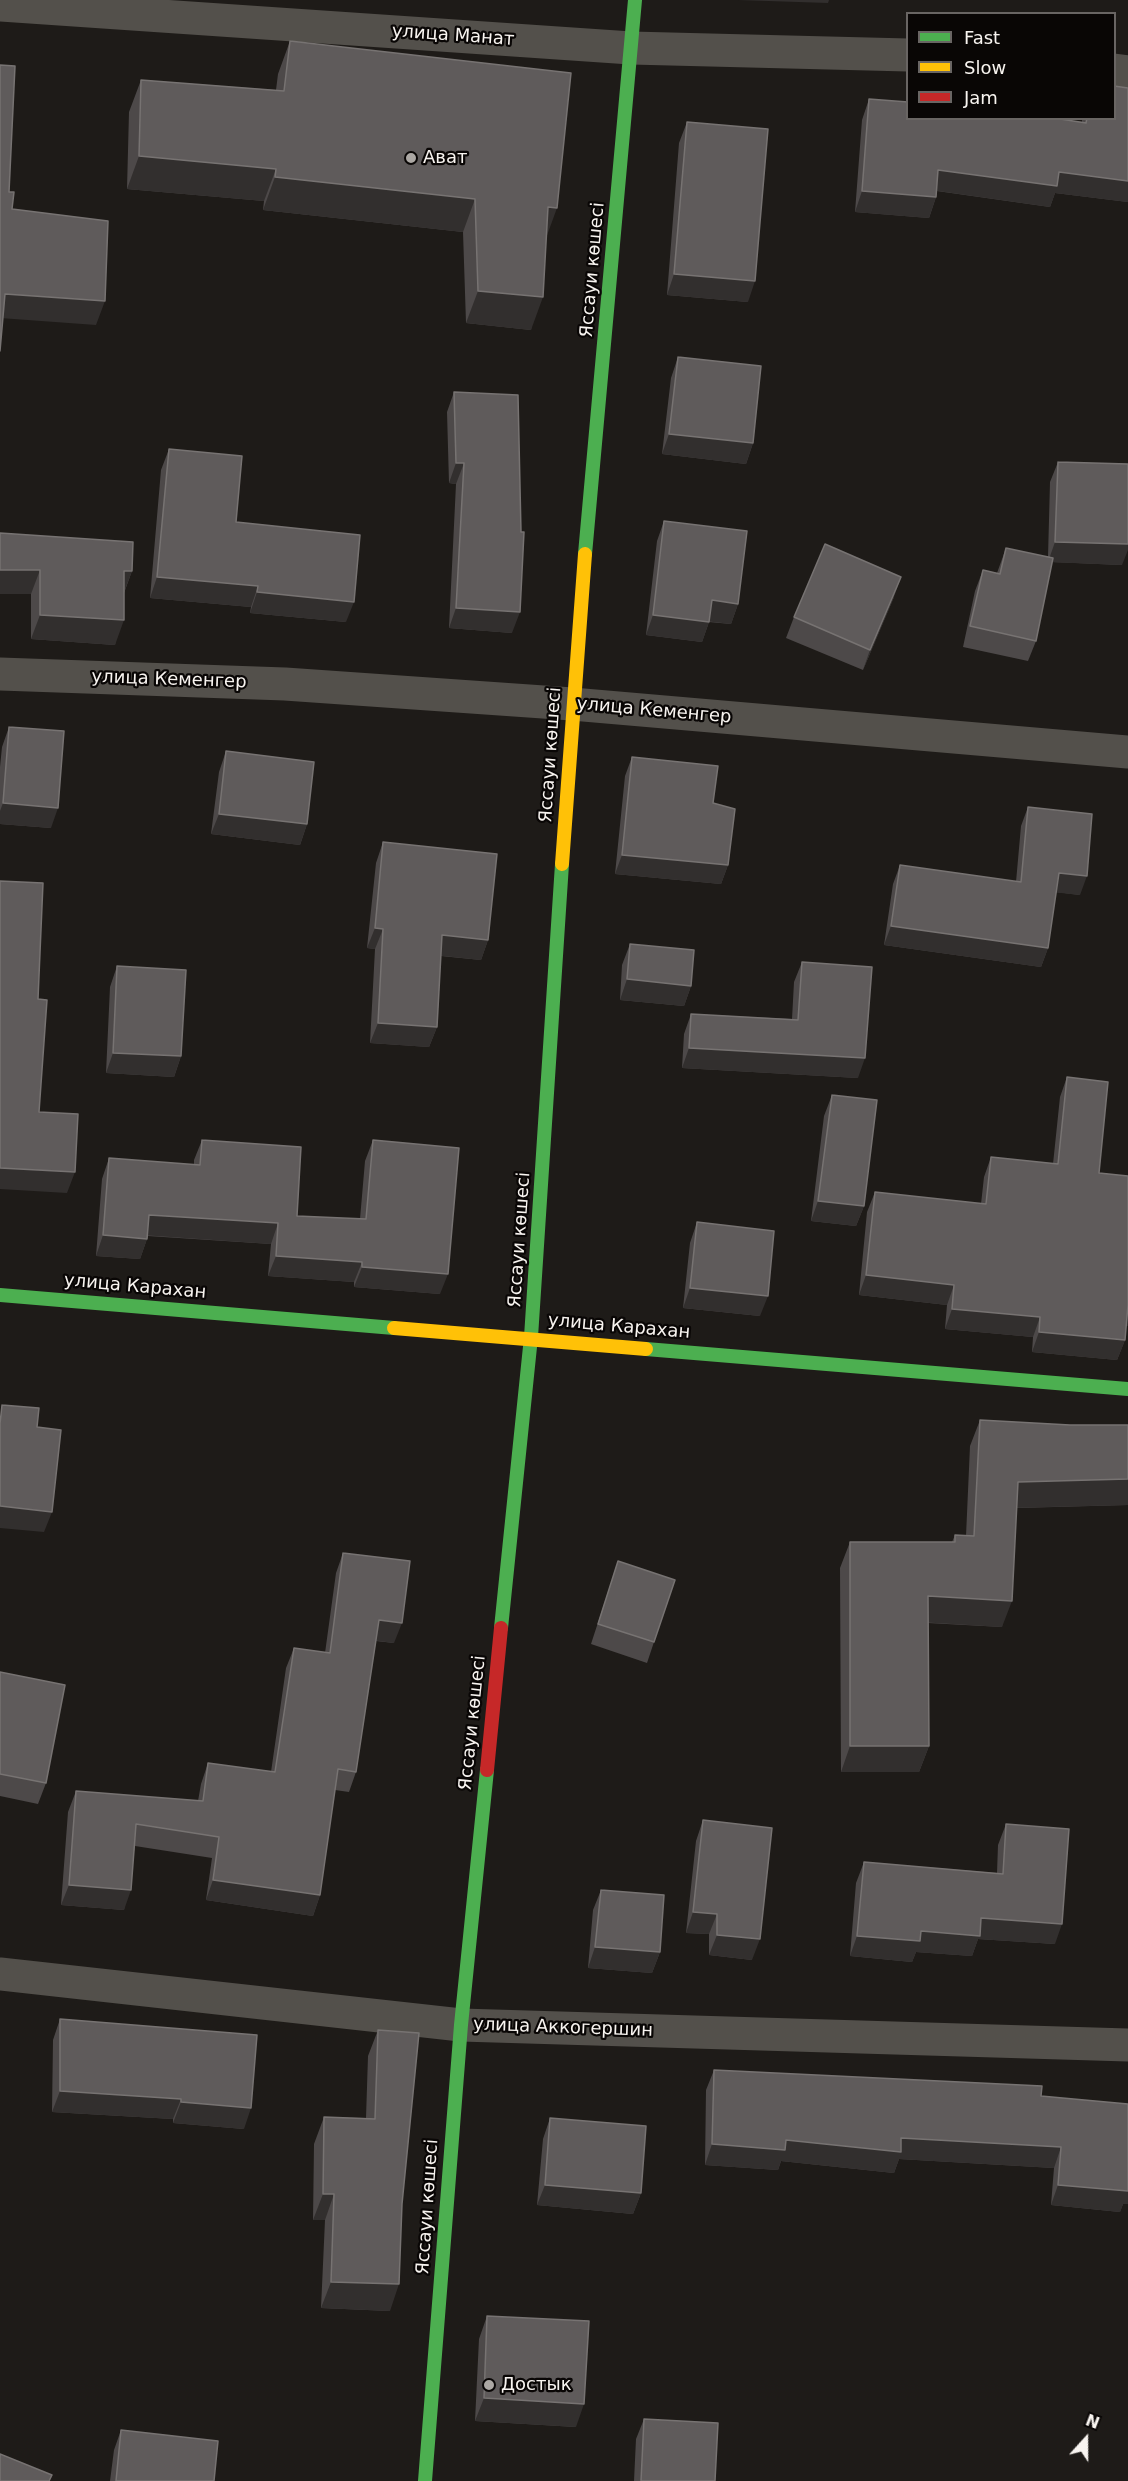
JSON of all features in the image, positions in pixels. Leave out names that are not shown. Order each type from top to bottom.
[{"type":"main road","name":"Яссауи көшесі","points":[[425,2481],[460,2025],[531,1338],[572,704],[635,0]]},
{"type":"main road","name":"улица Карахан","points":[[0,1295],[1128,1389]]},
{"type":"street","name":"улица Манат","points":[[0,5],[631,48],[906,54]]},
{"type":"street","name":"улица Кеменгер","points":[[0,674],[285,684],[572,704],[1128,752]]},
{"type":"street","name":"улица Аккогершин","points":[[0,1974],[460,2025],[1128,2045]]},
{"type":"building","points":[[290,41],[571,73],[557,208],[548,207],[543,297],[478,291],[475,199],[275,177],[276,169],[139,156],[141,80],[284,91]]},
{"type":"building","points":[[0,65],[15,66],[9,192],[14,192],[12,209],[108,221],[105,301],[5,294],[0,351]]},
{"type":"building","points":[[1116,86],[1128,88],[1128,181],[1059,172],[1057,186],[938,170],[936,197],[862,191],[869,99],[906,102],[906,120],[1067,120],[1086,123],[1087,120],[1116,120]]},
{"type":"building","points":[[687,122],[768,129],[755,281],[674,274]]},
{"type":"building","points":[[678,357],[761,366],[753,443],[669,434]]},
{"type":"building","points":[[454,392],[518,395],[521,532],[524,532],[520,612],[456,608],[464,463],[456,463]]},
{"type":"building","points":[[169,449],[242,456],[236,522],[360,535],[354,602],[257,592],[258,586],[157,577]]},
{"type":"building","points":[[1058,462],[1128,464],[1128,544],[1055,542]]},
{"type":"building","points":[[664,521],[747,531],[738,604],[712,600],[709,622],[653,615]]},
{"type":"building","points":[[0,533],[133,542],[132,571],[124,571],[124,620],[40,615],[40,570],[0,570]]},
{"type":"building","points":[[825,544],[901,577],[870,650],[794,617]]},
{"type":"building","points":[[1006,548],[1053,558],[1036,641],[970,626],[983,570],[1000,574]]},
{"type":"building","points":[[9,727],[64,731],[58,808],[3,803]]},
{"type":"building","points":[[226,751],[314,762],[307,824],[219,814]]},
{"type":"building","points":[[632,757],[718,766],[713,803],[735,809],[728,865],[622,855]]},
{"type":"building","points":[[1028,807],[1092,814],[1087,876],[1059,873],[1048,948],[891,926],[900,865],[1021,882]]},
{"type":"building","points":[[383,842],[497,854],[488,940],[442,935],[437,1027],[378,1023],[383,929],[375,928]]},
{"type":"building","points":[[0,881],[43,883],[38,999],[47,1000],[39,1112],[78,1114],[75,1172],[0,1168]]},
{"type":"building","points":[[630,944],[694,950],[691,986],[627,979]]},
{"type":"building","points":[[802,962],[872,967],[865,1058],[689,1048],[691,1014],[798,1020]]},
{"type":"building","points":[[117,966],[186,970],[181,1056],[113,1053]]},
{"type":"building","points":[[1067,1077],[1108,1082],[1099,1173],[1128,1176],[1128,1305],[1125,1340],[1039,1332],[1040,1317],[952,1309],[954,1285],[866,1275],[875,1192],[986,1204],[991,1157],[1058,1164]]},
{"type":"building","points":[[832,1095],[877,1100],[864,1206],[818,1201]]},
{"type":"building","points":[[202,1140],[301,1147],[297,1216],[366,1219],[373,1140],[459,1148],[448,1274],[362,1267],[362,1262],[276,1256],[278,1223],[149,1215],[147,1239],[103,1235],[109,1158],[200,1165]]},
{"type":"building","points":[[697,1222],[774,1231],[768,1296],[690,1288]]},
{"type":"building","points":[[2,1405],[39,1408],[37,1427],[61,1430],[52,1512],[0,1506]]},
{"type":"building","points":[[980,1420],[1070,1425],[1128,1425],[1128,1479],[1018,1482],[1012,1601],[928,1596],[929,1746],[850,1746],[850,1542],[955,1542],[955,1535],[974,1536]]},
{"type":"building","points":[[343,1553],[410,1561],[402,1623],[379,1620],[356,1772],[338,1769],[320,1895],[213,1880],[219,1837],[136,1824],[131,1890],[69,1885],[76,1791],[203,1801],[208,1763],[275,1772],[294,1648],[330,1653]]},
{"type":"building","points":[[618,1561],[675,1580],[654,1642],[598,1624]]},
{"type":"building","points":[[0,1672],[65,1685],[46,1783],[0,1774]]},
{"type":"building","points":[[703,1820],[772,1828],[760,1939],[717,1935],[717,1914],[693,1912]]},
{"type":"building","points":[[1006,1824],[1069,1829],[1062,1924],[981,1918],[980,1936],[921,1931],[920,1941],[857,1936],[864,1862],[1003,1874]]},
{"type":"building","points":[[601,1890],[664,1895],[660,1952],[595,1947]]},
{"type":"building","points":[[60,2019],[257,2035],[251,2108],[181,2102],[181,2099],[60,2091]]},
{"type":"building","points":[[378,2030],[419,2033],[402,2204],[399,2284],[331,2282],[334,2194],[323,2194],[324,2117],[375,2119]]},
{"type":"building","points":[[714,2070],[1042,2086],[1041,2096],[1128,2104],[1128,2191],[1058,2185],[1061,2147],[901,2138],[901,2152],[786,2140],[785,2150],[712,2144]]},
{"type":"building","points":[[550,2118],[646,2126],[641,2193],[545,2185]]},
{"type":"building","points":[[487,2316],[589,2321],[584,2404],[484,2398]]},
{"type":"building","points":[[644,2419],[718,2423],[715,2481],[641,2481]]},
{"type":"building","points":[[121,2430],[218,2441],[214,2481],[116,2481]]},
{"type":"building","points":[[0,2454],[52,2475],[49,2481],[0,2481]]},
{"type":"traffic: fast","points":[[585,554],[635,0]]},
{"type":"traffic: fast","points":[[501,1628],[531,1337],[562,864]]},
{"type":"traffic: fast","points":[[0,1295],[394,1328]]},
{"type":"traffic: fast","points":[[646,1349],[1128,1389]]},
{"type":"traffic: fast","points":[[425,2481],[461,2025],[487,1770]]},
{"type":"traffic: slow","points":[[562,864],[585,554]]},
{"type":"traffic: slow","points":[[394,1328],[646,1349]]},
{"type":"traffic: jam","points":[[487,1770],[501,1628]]},
{"type":"place","name":"Ават","points":[[411,158]]},
{"type":"place","name":"Достык","points":[[489,2385]]}]
